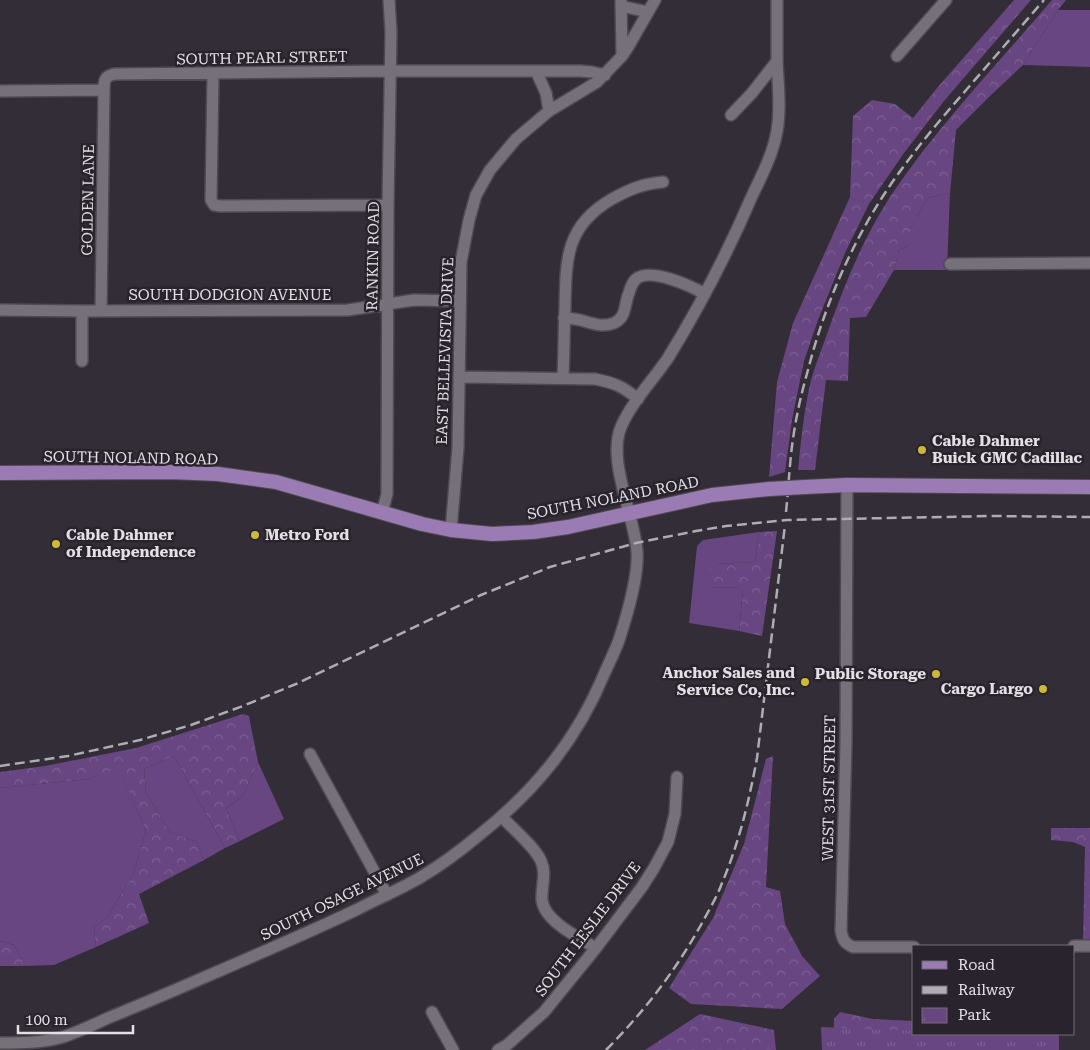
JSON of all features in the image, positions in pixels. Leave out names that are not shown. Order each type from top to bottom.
[{"type":"main road","name":"SOUTH NOLAND ROAD","points":[[0,473],[170,472],[218,474],[276,482],[422,524],[451,530],[492,534],[533,532],[568,527],[712,495],[769,489],[847,484],[1090,487]]},
{"type":"street","name":"RANKIN ROAD","points":[[382,513],[387,494],[387,304],[391,32],[389,0]]},
{"type":"street","points":[[622,56],[655,0]]},
{"type":"street","name":"SOUTH OSAGE AVENUE","points":[[0,1043],[42,1041],[64,1036],[318,928],[387,895],[423,876],[452,857],[502,817],[534,786],[560,754],[597,691],[615,650],[631,595],[637,557],[636,543],[617,462],[620,428],[664,363],[705,294],[730,247],[770,157],[777,132],[779,113],[777,0]]},
{"type":"street","points":[[897,56],[946,0]]},
{"type":"street","points":[[622,56],[621,3],[648,12]]},
{"type":"street","name":"EAST BELLEVISTA DRIVE","points":[[451,530],[458,448],[461,262],[468,220],[476,195],[490,170],[507,148],[527,128],[549,111],[597,82],[622,56]]},
{"type":"street","points":[[731,115],[752,93],[777,61]]},
{"type":"street","name":"SOUTH PEARL STREET","points":[[104,90],[104,80],[110,75],[390,71],[580,71],[605,75]]},
{"type":"street","points":[[536,71],[546,93],[549,111]]},
{"type":"street","points":[[213,74],[211,200],[214,205],[388,205]]},
{"type":"street","points":[[0,91],[104,90]]},
{"type":"street","name":"GOLDEN LANE","points":[[101,310],[104,90]]},
{"type":"street","points":[[563,378],[565,276],[568,254],[576,236],[586,219],[601,206],[635,187],[662,182]]},
{"type":"street","points":[[950,264],[1090,264]]},
{"type":"street","points":[[564,318],[578,319],[598,325],[616,322],[625,311],[628,293],[635,280],[644,276],[666,278],[692,286],[705,294]]},
{"type":"street","name":"SOUTH DODGION AVENUE","points":[[0,310],[348,310],[404,300],[460,301]]},
{"type":"street","points":[[82,311],[82,362]]},
{"type":"street","points":[[459,377],[595,379],[612,382],[626,389],[638,399]]},
{"type":"street","name":"WEST 31ST STREET","points":[[847,484],[846,743],[841,931],[843,940],[854,947],[912,947]]},
{"type":"street","points":[[310,754],[387,895]]},
{"type":"street","name":"SOUTH LESLIE DRIVE","points":[[498,1050],[507,1045],[544,1012],[642,887],[668,842],[675,814],[676,777]]},
{"type":"street","points":[[502,817],[533,849],[541,861],[544,875],[542,899],[548,915],[596,948]]},
{"type":"street","points":[[1075,946],[1090,946]]},
{"type":"street","points":[[432,1012],[453,1050]]},
{"type":"green space","points":[[1014,0],[1031,0],[944,101],[904,153],[869,204],[845,253],[804,361],[792,420],[785,472],[769,477],[777,382],[793,323],[850,197],[853,116],[872,100],[895,104],[913,118]]},
{"type":"green space","points":[[1052,0],[1066,0],[1023,65],[956,130],[950,193],[927,198],[910,229],[910,245],[899,250],[894,270],[866,317],[850,318],[848,381],[826,380],[815,470],[798,470],[805,414],[813,375],[833,316],[867,237],[889,199],[918,157],[974,89]]},
{"type":"green space","points":[[1058,10],[1090,10],[1090,67],[1023,65]]},
{"type":"green space","points":[[950,193],[947,270],[894,270],[899,250],[910,245],[910,229],[927,198]]},
{"type":"green space","points":[[777,531],[762,636],[739,631],[743,588],[711,587],[704,574],[716,564],[755,562],[759,532]]},
{"type":"green space","points":[[759,532],[755,562],[716,564],[711,587],[743,588],[739,631],[689,623],[697,546],[703,540]]},
{"type":"green space","points":[[243,714],[249,716],[258,762],[243,796],[226,808],[240,841],[225,848],[174,756],[144,769],[146,793],[170,832],[197,842],[204,860],[139,894],[149,923],[96,947],[94,928],[108,916],[133,875],[146,831],[119,768],[88,779],[0,788],[0,772],[45,766],[136,748]]},
{"type":"green space","points":[[174,756],[225,848],[204,860],[197,842],[170,832],[146,793],[144,769]]},
{"type":"green space","points":[[773,756],[766,887],[780,891],[785,924],[802,956],[820,976],[782,1009],[691,1004],[669,988],[713,918],[744,844],[766,759]]},
{"type":"green space","points":[[258,762],[284,819],[240,841],[226,808],[243,796]]},
{"type":"green space","points":[[119,767],[146,831],[133,875],[108,916],[94,928],[96,947],[54,965],[25,966],[14,945],[0,941],[0,788],[88,779]]},
{"type":"green space","points":[[1051,828],[1090,828],[1090,940],[1083,940],[1085,847],[1073,842],[1051,840]]},
{"type":"green space","points":[[0,941],[14,945],[25,966],[0,966]]},
{"type":"green space","points":[[840,1012],[873,1019],[912,1021],[912,1035],[976,1035],[833,1050],[834,1019]]},
{"type":"green space","points":[[700,1014],[774,1030],[776,1050],[645,1050]]},
{"type":"green space","points":[[821,1027],[912,1031],[912,1035],[1059,1035],[1059,1050],[822,1050]]},
{"type":"railway","points":[[786,512],[792,444],[802,391],[822,323],[850,254],[874,211],[915,151],[1044,0]]},
{"type":"railway","points":[[0,766],[68,756],[140,740],[191,725],[296,684],[481,595],[550,567],[636,543],[726,526],[787,520],[993,516],[1090,517]]},
{"type":"railway","points":[[606,1050],[646,1006],[670,974],[702,923],[720,888],[734,853],[747,806],[757,758],[785,525]]},
{"type":"place","name":"Cable Dahmer Buick GMC Cadillac","points":[[922,450]]},
{"type":"place","name":"Metro Ford","points":[[255,535]]},
{"type":"place","name":"Cable Dahmer of Independence","points":[[56,544]]},
{"type":"place","name":"Public Storage","points":[[936,674]]},
{"type":"place","name":"Anchor Sales and Service Co, Inc.","points":[[805,682]]},
{"type":"place","name":"Cargo Largo","points":[[1043,689]]}]
